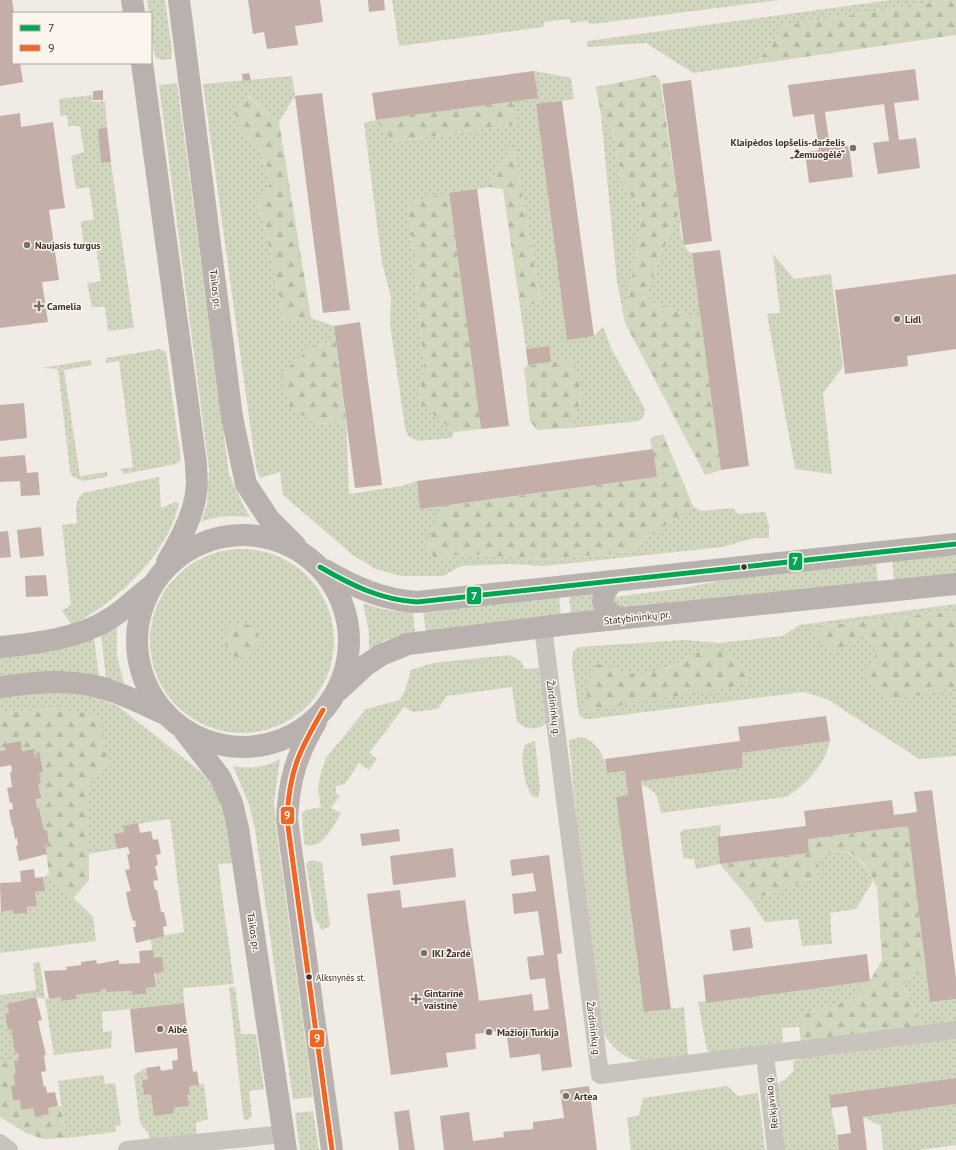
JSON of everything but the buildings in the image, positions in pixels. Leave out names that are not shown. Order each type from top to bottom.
[{"type":"main road","points":[[132,0],[134,12]]},
{"type":"main road","name":"Taikos pr.","points":[[179,0],[232,417],[246,484],[269,519],[313,561]]},
{"type":"main road","points":[[142,64],[191,424],[196,471],[196,492],[190,517],[182,537],[157,579]]},
{"type":"main road","points":[[0,647],[36,643],[77,634],[111,618],[157,579],[177,557],[194,546],[212,539],[232,535],[252,535],[271,538],[290,546],[350,585],[384,597],[401,601],[436,600],[613,582],[956,544]]},
{"type":"main road","points":[[313,561],[332,583],[341,600],[348,625],[348,658],[343,677],[301,748],[292,775],[287,819],[332,1150]]},
{"type":"main road","name":"Taikos pr.","points":[[157,579],[142,605],[137,624],[138,656],[144,682],[154,699],[220,777],[232,803],[238,828],[285,1142]]},
{"type":"main road","points":[[613,582],[604,592],[603,599],[609,613],[618,619]]},
{"type":"main road","name":"Statybininkų pr.","points":[[174,722],[199,738],[217,744],[236,747],[256,746],[275,742],[293,734],[309,724],[366,666],[380,655],[408,644],[543,627],[956,584]]},
{"type":"main road","points":[[0,687],[56,682],[84,684],[122,695],[174,722]]},
{"type":"street","name":"Žardininkų g.","points":[[543,627],[600,1075],[956,1030]]},
{"type":"street","name":"Reikjaviko g.","points":[[765,1055],[776,1150]]},
{"type":"street","points":[[127,1150],[285,1142]]},
{"type":"street","points":[[0,1143],[9,1150]]},
{"type":"green space","points":[[147,0],[165,0],[172,51],[171,59],[161,60],[155,57],[152,38],[152,12],[149,12]]},
{"type":"green space","points":[[392,0],[780,0],[592,24],[586,21],[570,23],[570,19],[544,22],[544,27],[399,46]]},
{"type":"green space","points":[[891,0],[949,0],[785,25],[756,64],[693,73],[646,43],[587,47],[587,41]]},
{"type":"green space","points":[[956,0],[956,35],[756,64],[785,25]]},
{"type":"green space","points":[[534,71],[571,78],[574,99],[536,105],[567,339],[594,336],[603,327],[611,348],[645,409],[644,416],[639,421],[570,428],[582,397],[574,360],[551,362],[549,346],[526,349],[520,306],[541,303],[513,144],[488,187],[408,202],[424,364],[419,402],[454,432],[452,438],[419,441],[408,436],[405,427],[390,324],[391,297],[382,263],[364,123],[376,120],[395,142],[516,124],[512,101],[538,98]]},
{"type":"green space","points":[[655,75],[660,80],[679,211],[644,298],[683,314],[701,317],[721,470],[705,475],[625,323],[626,308],[637,252],[642,206],[624,189],[612,130],[601,115],[596,87]]},
{"type":"green space","points":[[292,76],[295,96],[279,122],[248,96],[240,133],[259,147],[271,184],[258,203],[270,250],[284,322],[311,318],[334,326],[336,342],[313,346],[316,424],[346,422],[349,494],[402,486],[417,481],[420,509],[443,506],[427,546],[437,562],[459,553],[544,560],[627,552],[693,506],[701,511],[733,508],[738,514],[765,512],[769,525],[769,538],[754,538],[722,547],[544,566],[508,564],[461,566],[443,576],[401,576],[376,569],[354,556],[283,495],[280,472],[260,478],[256,468],[203,84]]},
{"type":"green space","points":[[177,83],[229,474],[250,517],[219,517],[201,522],[207,504],[209,469],[159,85]]},
{"type":"green space","points":[[92,95],[93,102],[105,101],[107,127],[98,129],[101,163],[111,162],[134,328],[108,331],[105,307],[92,307],[87,283],[101,281],[96,247],[84,248],[81,222],[94,219],[89,187],[76,189],[71,156],[84,152],[80,126],[68,126],[67,115],[60,116],[59,99]]},
{"type":"green space","points":[[247,96],[279,122],[311,318],[284,322],[270,250],[258,203],[271,183],[259,147],[240,133],[234,107]]},
{"type":"green space","points":[[512,101],[517,124],[394,142],[376,120]]},
{"type":"green space","points":[[601,115],[612,130],[624,189],[642,206],[637,252],[626,308],[625,323],[617,282]]},
{"type":"green space","points":[[513,144],[541,303],[520,306],[503,189],[488,187]]},
{"type":"green space","points":[[449,193],[481,429],[454,432],[419,402],[424,364],[408,202]]},
{"type":"green space","points":[[679,211],[683,241],[688,250],[692,253],[701,317],[683,314],[644,298]]},
{"type":"green space","points":[[773,254],[794,279],[831,274],[843,367],[823,393],[832,474],[795,469],[767,314],[780,313]]},
{"type":"green space","points":[[336,342],[346,422],[316,424],[290,407],[281,374],[313,346]]},
{"type":"green space","points":[[160,349],[166,352],[181,460],[176,464],[124,474],[120,469],[133,467],[119,361],[106,363],[106,358]]},
{"type":"green space","points":[[574,359],[582,397],[570,428],[537,430],[530,421],[524,368],[528,365]]},
{"type":"green space","points":[[90,360],[92,365],[64,370],[80,476],[107,472],[107,477],[83,481],[72,476],[70,471],[58,369],[42,368]]},
{"type":"green space","points":[[663,434],[693,506],[627,552],[544,560],[459,553],[437,562],[426,546],[443,506],[657,477],[650,438]]},
{"type":"green space","points":[[159,477],[161,508],[175,502],[179,503],[173,522],[164,540],[152,558],[123,590],[106,604],[72,625],[62,611],[71,605],[62,525],[77,523],[77,503],[83,493]]},
{"type":"green space","points":[[233,549],[251,549],[277,556],[293,564],[307,576],[319,590],[327,606],[334,632],[334,650],[327,676],[319,692],[307,706],[293,718],[269,729],[251,733],[233,733],[215,729],[191,718],[177,706],[165,692],[154,668],[150,650],[150,632],[154,614],[165,590],[177,576],[191,564],[215,553]]},
{"type":"green space","points":[[956,553],[956,573],[894,580],[892,560]]},
{"type":"green space","points":[[876,562],[878,582],[616,610],[613,597],[677,589],[740,577]]},
{"type":"green space","points":[[593,592],[592,601],[595,613],[571,615],[569,595]]},
{"type":"green space","points":[[559,596],[561,617],[426,632],[423,610]]},
{"type":"green space","points":[[363,603],[388,610],[413,611],[415,633],[385,640],[369,650],[369,632]]},
{"type":"green space","points":[[956,604],[956,611],[812,627],[863,634],[879,647],[889,700],[956,688],[956,756],[919,759],[827,699],[804,692],[590,719],[584,719],[579,715],[572,663],[573,652],[579,647],[685,640],[719,643],[783,636],[799,625]],"holes":[[[707,647],[619,704],[585,710],[622,672],[638,675],[656,672],[665,669]]]},
{"type":"green space","points":[[956,611],[956,688],[889,701],[865,677],[879,647],[863,634],[832,653],[821,646],[812,627]]},
{"type":"green space","points":[[242,624],[254,629],[259,641],[254,653],[242,658],[230,653],[225,641],[230,629]]},
{"type":"green space","points":[[117,626],[117,656],[124,683],[106,678],[101,635]]},
{"type":"green space","points":[[94,638],[99,676],[70,671],[0,677],[0,657],[67,648]]},
{"type":"green space","points":[[707,647],[721,650],[747,669],[748,684],[585,711],[591,669],[597,664],[637,675],[668,668]]},
{"type":"green space","points":[[509,655],[521,661],[524,669],[539,668],[547,723],[540,727],[528,728],[517,722],[512,687],[447,696],[438,709],[413,712],[404,707],[369,753],[377,759],[369,770],[359,763],[345,784],[336,786],[336,793],[340,796],[331,808],[341,813],[331,831],[322,841],[316,844],[304,844],[302,814],[306,810],[321,807],[318,789],[320,776],[326,758],[366,709],[400,700],[405,691],[411,670],[433,663]]},
{"type":"green space","points":[[40,692],[72,692],[95,697],[118,706],[201,772],[217,792],[236,863],[218,864],[234,984],[183,988],[184,1003],[102,1012],[103,1032],[112,1031],[111,1048],[54,1055],[45,999],[61,997],[61,1001],[76,999],[76,995],[100,992],[100,990],[106,989],[106,992],[132,991],[132,995],[146,994],[146,988],[156,987],[154,958],[150,938],[184,932],[170,819],[123,826],[124,832],[114,834],[117,849],[88,854],[88,788],[108,763],[54,708],[0,713],[0,696]]},
{"type":"green space","points":[[54,708],[98,715],[108,763],[88,788],[89,880],[73,899],[49,874],[45,845],[49,844],[47,830],[44,830],[39,808],[37,808],[36,799],[38,784],[41,783],[39,773],[43,772],[40,758],[35,758],[33,749],[22,751],[21,741],[6,744],[6,750],[0,751],[0,713]]},
{"type":"green space","points":[[582,737],[592,742],[600,751],[607,773],[625,771],[628,795],[616,797],[644,1012],[684,1007],[688,1056],[651,1061],[632,1059],[622,1054],[613,1046],[604,1034],[578,837],[569,740]]},
{"type":"green space","points":[[535,741],[540,789],[538,798],[532,796],[529,792],[523,770],[524,748],[526,744]]},
{"type":"green space","points":[[830,741],[824,758],[814,774],[801,787],[786,797],[661,813],[656,795],[654,792],[642,785],[641,781],[743,768],[742,753]]},
{"type":"green space","points":[[280,759],[274,802],[276,827],[313,1097],[293,1099],[255,829],[249,804],[233,766],[257,767],[270,764]]},
{"type":"green space","points":[[721,825],[720,837],[717,837],[720,864],[696,869],[694,859],[683,858],[680,833],[683,830]]},
{"type":"green space","points":[[908,826],[926,970],[911,977],[903,987],[923,1026],[801,1043],[798,1016],[854,999],[870,981],[882,960],[877,887],[864,863],[850,853],[833,851],[819,858],[817,877],[750,900],[720,864],[809,853],[808,839]]},
{"type":"green space","points":[[833,851],[848,854],[858,859],[865,867],[873,881],[856,909],[830,913],[832,944],[802,946],[798,919],[765,922],[750,900],[817,877],[819,858]]},
{"type":"green space","points":[[313,860],[322,863],[330,926],[322,930],[315,918],[306,863]]},
{"type":"green space","points":[[49,874],[93,917],[96,941],[0,953],[0,910],[1,912],[13,910],[13,914],[27,913],[27,907],[37,906],[35,892],[44,891],[43,877]]},
{"type":"green space","points":[[40,962],[45,999],[36,997],[7,1004],[9,1013],[5,1014],[8,1029],[11,1029],[15,1053],[18,1053],[19,1060],[0,1064],[0,995],[36,990],[33,963]]},
{"type":"green space","points":[[926,970],[930,1002],[956,999],[956,1021],[923,1026],[903,987],[911,977]]},
{"type":"green space","points":[[870,981],[854,999],[798,1016],[799,1027],[782,1028],[783,1046],[712,1055],[707,1050],[698,1002]]},
{"type":"green space","points":[[229,987],[235,987],[241,1034],[256,1034],[264,1089],[249,1091],[252,1116],[248,1120],[244,1119],[243,1115]]},
{"type":"green space","points":[[956,1037],[956,1078],[829,1095],[839,1150],[782,1150],[774,1086],[786,1079],[794,1070],[793,1061],[809,1056]]},
{"type":"green space","points":[[14,1061],[16,1075],[13,1076],[15,1085],[11,1086],[13,1101],[20,1100],[21,1110],[33,1108],[35,1117],[49,1114],[48,1108],[61,1106],[66,1138],[43,1139],[26,1133],[0,1117],[0,1064]]},
{"type":"green space","points":[[146,1068],[148,1079],[142,1080],[144,1094],[151,1094],[174,1113],[173,1108],[188,1106],[187,1095],[190,1094],[189,1086],[204,1084],[208,1119],[196,1123],[197,1137],[149,1141],[149,1134],[140,1123],[134,1075]]},
{"type":"green space","points":[[103,1075],[105,1084],[115,1083],[121,1125],[115,1126],[116,1132],[66,1138],[58,1081]]},
{"type":"green space","points":[[727,1086],[738,1096],[758,1093],[765,1150],[631,1150],[627,1118],[639,1115],[643,1098]]},
{"type":"green space","points":[[956,1104],[956,1145],[919,1150],[883,1150],[881,1126],[863,1117]]},
{"type":"green space","points":[[313,1111],[319,1150],[300,1150],[295,1113]]},
{"type":"transit line","name":"7","points":[[320,567],[343,580],[379,595],[404,601],[417,602],[956,544]]},
{"type":"transit line","name":"9","points":[[323,710],[302,750],[293,774],[290,787],[287,819],[332,1150]]},
{"type":"place","name":"Klaipėdos lopšelis-darželis „Žemuogėlė“","points":[[853,148]]},
{"type":"place","name":"Naujasis turgus","points":[[27,245]]},
{"type":"place","name":"Camelia","points":[[39,306]]},
{"type":"place","name":"Lidl","points":[[897,319]]},
{"type":"place","name":"IKI Žardė","points":[[424,953]]},
{"type":"place","name":"Alksnynės st.","points":[[309,977]]},
{"type":"place","name":"Gintarinė vaistinė","points":[[416,999]]},
{"type":"place","name":"Aibė","points":[[160,1029]]},
{"type":"place","name":"Mažioji Turkija","points":[[489,1032]]},
{"type":"place","name":"Artea","points":[[566,1096]]}]
